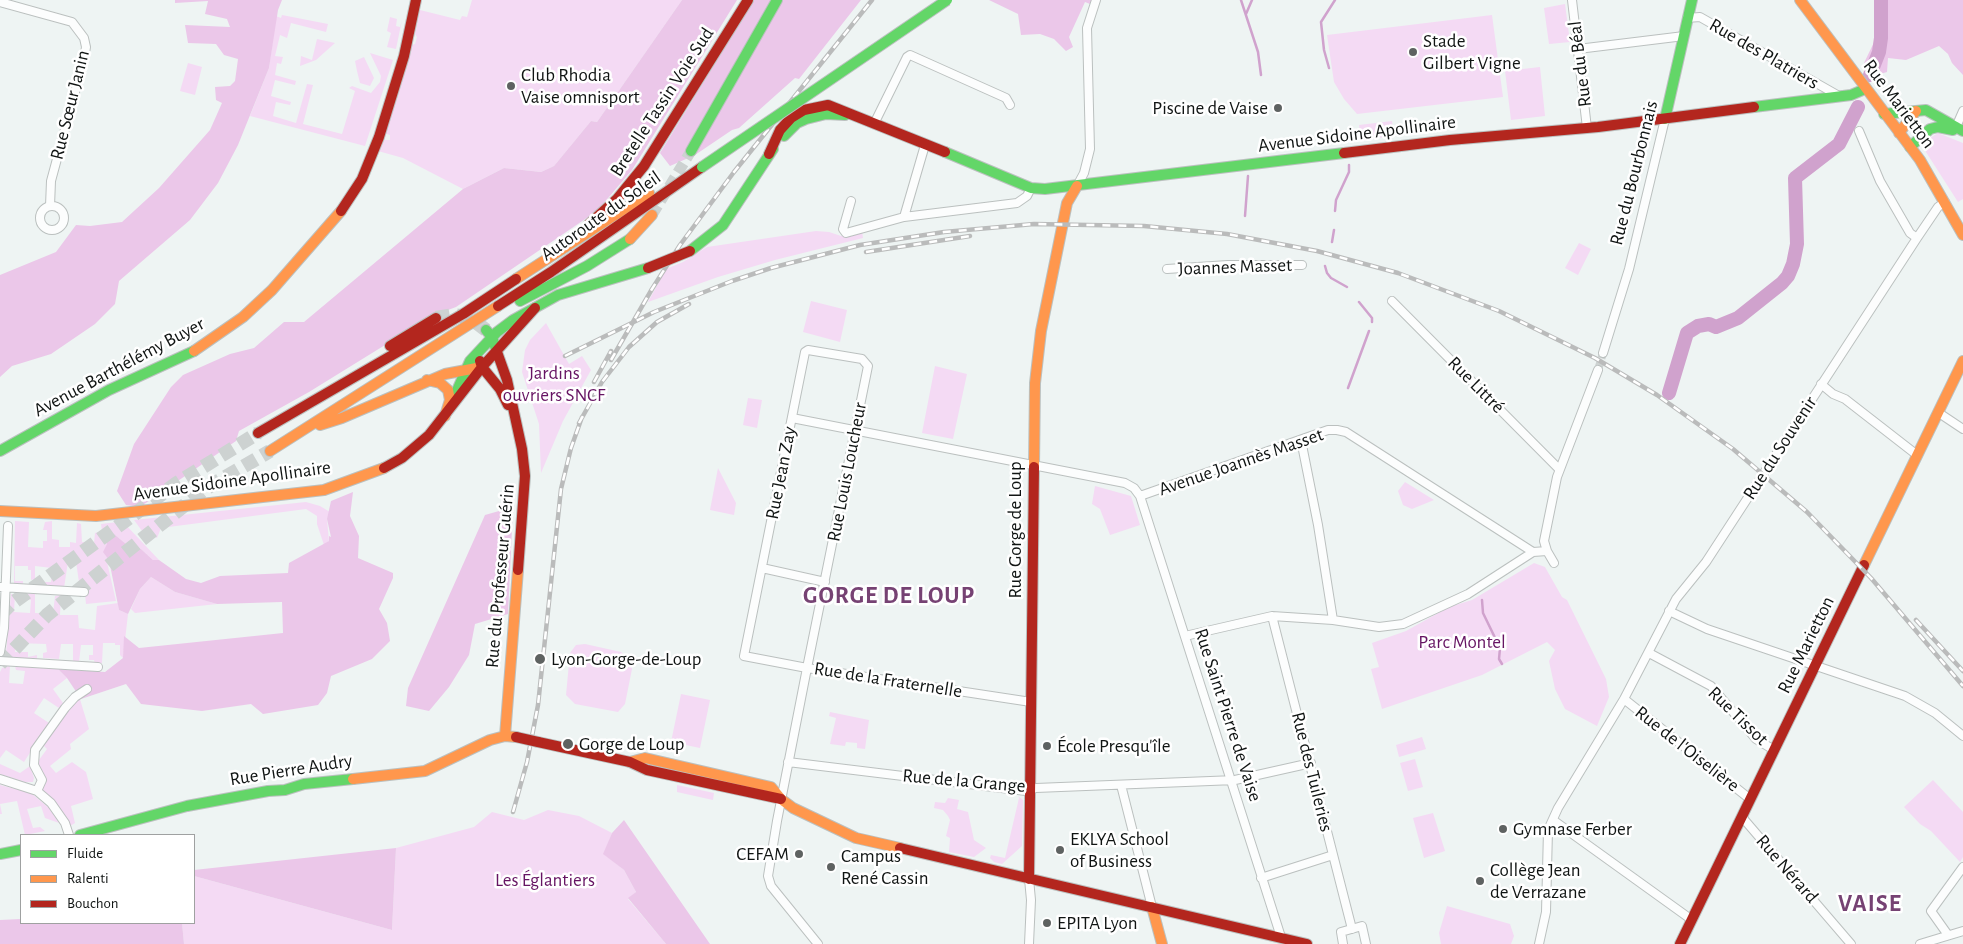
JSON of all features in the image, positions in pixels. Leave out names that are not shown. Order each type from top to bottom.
[{"type":"main road","name":"Avenue Barthélémy Buyer","points":[[0,451],[109,390],[189,354],[236,322],[272,290],[337,216],[362,179],[379,137],[404,56],[416,0]]},
{"type":"main road","name":"Bretelle Tassin Voie Sud","points":[[528,273],[602,213],[633,181],[679,113],[748,0]]},
{"type":"main road","points":[[697,159],[777,0]]},
{"type":"main road","name":"Autoroute du Soleil","points":[[258,432],[463,314],[528,273],[697,159],[849,53],[930,0]]},
{"type":"main road","name":"Autoroute du Soleil","points":[[270,451],[552,272],[697,159],[858,59],[947,0]]},
{"type":"main road","name":"Rue du Bourbonnais","points":[[1665,119],[1692,0]]},
{"type":"main road","name":"Rue Marietton","points":[[1800,0],[1865,90],[1910,147],[1945,202],[1963,235]]},
{"type":"main road","name":"Avenue Sidoine Apollinaire","points":[[445,416],[464,372],[489,334],[558,295],[648,268],[690,251],[723,225],[769,154],[780,130],[791,118],[804,110],[828,105],[855,114],[870,122],[1031,188],[1045,189],[1441,141],[1665,119],[1839,96],[1865,90]]},
{"type":"main road","points":[[1899,133],[1916,111]]},
{"type":"main road","points":[[1884,114],[1916,111],[1933,113],[1960,129]]},
{"type":"main road","points":[[1910,147],[1930,129],[1938,127],[1953,130],[1960,129]]},
{"type":"main road","points":[[1945,128],[1963,138]]},
{"type":"main road","name":"Rue Gorge de Loup","points":[[1029,879],[1032,465],[1035,383],[1041,331],[1067,203],[1077,186]]},
{"type":"main road","points":[[442,342],[587,266],[630,239],[652,215]]},
{"type":"main road","name":"Avenue Sidoine Apollinaire","points":[[0,511],[96,516],[324,490],[375,473],[402,458],[429,436],[469,384],[535,308]]},
{"type":"main road","points":[[337,386],[343,375],[436,318]]},
{"type":"main road","name":"Rue du Professeur Guérin","points":[[489,334],[497,352],[515,419],[525,476],[505,736]]},
{"type":"main road","points":[[311,425],[326,424],[342,418],[426,380],[445,374],[480,373],[477,353],[497,352]]},
{"type":"main road","name":"Rue Marietton","points":[[1680,944],[1963,361]]},
{"type":"main road","name":"Rue du Professeur Guérin","points":[[480,373],[494,381],[515,419]]},
{"type":"main road","points":[[426,380],[440,383],[448,390],[450,400],[445,416]]},
{"type":"main road","points":[[505,736],[630,762],[647,770],[781,799],[793,808],[856,838],[1152,907],[1282,941],[1307,944]]},
{"type":"main road","name":"Rue Pierre Audry","points":[[84,834],[187,806],[268,791],[285,790],[304,784],[425,771],[480,744],[505,736]]},
{"type":"main road","points":[[0,854],[20,850]]},
{"type":"main road","points":[[1152,907],[1162,944]]},
{"type":"street","points":[[1077,186],[1084,173],[1090,149],[1087,28],[1096,0]]},
{"type":"street","name":"Rue du Béal","points":[[1572,0],[1588,128]]},
{"type":"street","name":"Rue Sœur Janin","points":[[0,2],[72,22],[84,38],[86,47],[84,59],[51,181],[50,206]]},
{"type":"street","name":"Rue des Platriers","points":[[1687,18],[1700,17],[1839,96]]},
{"type":"street","points":[[1578,49],[1684,36]]},
{"type":"street","points":[[870,122],[907,57],[910,55],[1006,98],[1010,105]]},
{"type":"street","points":[[1960,129],[1963,111]]},
{"type":"street","name":"Rue du Bourbonnais","points":[[1603,353],[1629,269],[1665,119]]},
{"type":"street","points":[[1859,131],[1880,181],[1910,233],[1917,238]]},
{"type":"street","points":[[904,217],[925,145]]},
{"type":"street","points":[[851,201],[843,230],[846,233],[904,217],[1017,203],[1028,196],[1031,188]]},
{"type":"street","name":"Rue du Souvenir","points":[[1624,699],[1678,596],[1706,562],[1917,238],[1938,207],[1945,202]]},
{"type":"street","name":"Joannes Masset","points":[[1167,270],[1228,265],[1302,265]]},
{"type":"street","name":"Rue Littré","points":[[1392,301],[1559,469]]},
{"type":"street","name":"Rue Jean Zay","points":[[744,656],[805,352],[808,350],[862,359],[866,362]]},
{"type":"street","name":"Rue Louis Loucheur","points":[[818,944],[771,886],[768,876],[769,862],[868,366],[866,362]]},
{"type":"street","points":[[1554,563],[1546,551],[1544,540],[1559,469],[1598,370]]},
{"type":"street","points":[[1821,384],[1834,394],[1846,399],[1917,455]]},
{"type":"street","points":[[1939,413],[1963,429]]},
{"type":"street","name":"Avenue Joannès Masset","points":[[792,418],[1125,483],[1134,488],[1140,496],[1328,430],[1346,432],[1533,552]]},
{"type":"street","points":[[1300,440],[1318,525],[1333,620]]},
{"type":"street","name":"Rue Saint Pierre de Vaise","points":[[1140,496],[1282,941]]},
{"type":"street","points":[[0,652],[8,526]]},
{"type":"street","points":[[1184,636],[1272,616],[1333,620],[1379,627],[1408,622],[1468,594],[1533,552],[1546,551]]},
{"type":"street","points":[[762,568],[825,582]]},
{"type":"street","points":[[3,588],[84,592]]},
{"type":"street","points":[[1670,611],[1707,629],[1905,696],[1935,713],[1963,736]]},
{"type":"street","name":"Rue des Tuileries","points":[[1272,616],[1352,929]]},
{"type":"street","name":"Rue Tissot","points":[[1649,653],[1710,686],[1756,739],[1774,750]]},
{"type":"street","name":"Rue de la Fraternelle","points":[[744,656],[807,668],[1031,702]]},
{"type":"street","points":[[0,661],[98,667]]},
{"type":"street","points":[[37,792],[42,780],[34,765],[35,750],[75,696],[88,689]]},
{"type":"street","points":[[1538,944],[1546,912],[1548,830],[1552,820],[1624,699]]},
{"type":"street","name":"Rue de l'Oiselière","points":[[1624,699],[1750,799]]},
{"type":"street","name":"Rue de la Grange","points":[[788,762],[1026,791],[1031,789],[1231,780],[1310,763]]},
{"type":"street","points":[[0,779],[37,792],[51,803],[65,823],[69,834]]},
{"type":"street","points":[[1121,785],[1152,907]]},
{"type":"street","name":"Rue Nérard","points":[[1742,817],[1851,944]]},
{"type":"street","points":[[1552,820],[1692,920]]},
{"type":"street","points":[[1261,878],[1333,855]]},
{"type":"street","points":[[1948,935],[1931,911],[1963,867]]},
{"type":"street","points":[[1029,879],[1031,900],[1029,944]]},
{"type":"street","points":[[1343,944],[1341,932],[1362,926],[1366,944]]},
{"type":"street","points":[[1920,944],[1963,931]]},
{"type":"green space","name":"Club Rhodia Vaise omnisport","points":[[472,0],[682,0],[597,122],[591,121],[554,166],[541,172],[504,168],[463,189],[403,158],[378,151],[381,140],[390,140],[390,135],[384,133],[397,99],[412,45],[415,44],[420,10],[460,20],[462,16],[467,17]]},
{"type":"green space","points":[[1565,4],[1570,42],[1549,44],[1544,8]]},
{"type":"green space","points":[[282,15],[328,24],[326,32],[291,23],[287,38],[280,35],[275,56],[283,57],[281,64],[277,63],[275,75],[296,81],[295,85],[275,80],[271,96],[291,102],[290,105],[276,102],[273,116],[296,123],[307,84],[313,85],[303,124],[342,134],[355,91],[349,88],[352,86],[371,93],[380,82],[381,76],[370,53],[393,60],[365,146],[250,116],[269,68],[276,16],[281,18]]},
{"type":"green space","name":"Stade Gilbert Vigne","points":[[1492,15],[1503,97],[1357,114],[1344,99],[1334,82],[1327,35]]},
{"type":"green space","points":[[390,17],[397,19],[396,26],[400,27],[402,20],[396,49],[387,47],[391,33],[387,31]]},
{"type":"green space","points":[[317,39],[335,43],[316,60],[300,66],[301,56],[312,60]]},
{"type":"green space","points":[[364,57],[374,78],[370,86],[360,83],[357,71],[355,61]]},
{"type":"green space","points":[[188,63],[202,67],[195,95],[180,91]]},
{"type":"green space","points":[[1540,67],[1545,116],[1511,120],[1505,71]]},
{"type":"green space","points":[[1392,121],[1394,136],[1361,140],[1359,125]]},
{"type":"green space","points":[[1938,133],[1963,143],[1963,199],[1958,202],[1924,149],[1925,141]]},
{"type":"green space","points":[[816,231],[829,232],[841,236],[862,231],[863,238],[775,260],[718,277],[648,302],[666,269],[683,262],[707,247]]},
{"type":"green space","points":[[1579,243],[1591,249],[1578,275],[1565,268]]},
{"type":"green space","points":[[811,301],[847,310],[840,342],[803,332]]},
{"type":"green space","name":"Jardins ouvriers SNCF","points":[[546,323],[569,364],[582,356],[591,370],[563,421],[541,473],[539,424],[522,372],[525,350],[530,340]]},
{"type":"green space","points":[[935,366],[967,374],[953,439],[922,433]]},
{"type":"green space","points":[[748,398],[762,400],[757,428],[743,425]]},
{"type":"green space","points":[[718,468],[736,503],[734,515],[710,510]]},
{"type":"green space","points":[[1405,482],[1434,500],[1412,509],[1403,505],[1398,491]]},
{"type":"green space","points":[[1095,486],[1131,496],[1140,525],[1110,535],[1100,509],[1092,504]]},
{"type":"green space","points":[[306,502],[320,506],[330,512],[327,519],[329,541],[324,545],[317,524],[317,516],[306,509],[161,528],[157,538],[142,531],[134,520]]},
{"type":"green space","points":[[15,521],[29,522],[28,547],[43,548],[43,541],[47,541],[47,530],[43,530],[45,522],[52,521],[52,539],[59,540],[59,547],[70,547],[70,542],[76,543],[77,523],[81,524],[82,542],[94,543],[95,533],[102,531],[101,524],[124,523],[159,560],[153,560],[141,549],[126,544],[114,534],[107,544],[109,560],[107,562],[116,601],[86,604],[84,583],[79,582],[75,555],[69,555],[64,588],[43,587],[43,582],[51,582],[52,568],[35,566],[35,579],[31,580],[31,570],[28,570],[28,566],[15,566],[15,581],[23,581],[23,585],[14,584]]},
{"type":"green space","name":"Parc Montel","points":[[1534,563],[1545,567],[1562,597],[1567,600],[1606,679],[1609,697],[1597,726],[1565,709],[1555,689],[1549,661],[1555,650],[1547,642],[1482,675],[1382,709],[1371,669],[1379,667],[1372,643],[1406,631],[1449,607],[1472,600]]},
{"type":"green space","points":[[151,577],[175,592],[217,604],[135,613],[131,609],[140,589]]},
{"type":"green space","points":[[22,593],[35,594],[35,613],[53,614],[55,596],[61,595],[60,615],[78,615],[79,628],[95,630],[97,606],[118,603],[119,610],[128,614],[123,658],[120,655],[120,645],[115,645],[115,643],[103,643],[102,663],[95,664],[94,660],[89,660],[89,655],[93,655],[93,645],[81,645],[79,662],[73,662],[73,644],[61,644],[59,659],[43,658],[43,653],[47,652],[46,644],[16,643],[15,652],[28,652],[28,657],[37,655],[37,660],[7,658],[11,594],[15,594],[14,612],[30,613],[31,600],[23,599]]},
{"type":"green space","points":[[585,644],[621,652],[631,661],[632,669],[625,704],[618,712],[575,704],[566,695],[570,653],[576,645]]},
{"type":"green space","points":[[10,666],[9,683],[23,684],[25,671],[16,670],[15,666],[58,669],[67,678],[53,689],[63,703],[59,708],[44,698],[34,713],[49,723],[24,762],[6,750],[0,758],[0,672],[2,668]]},
{"type":"green space","points":[[681,694],[710,700],[700,748],[671,742]]},
{"type":"green space","points":[[79,696],[89,729],[70,744],[71,749],[50,766],[56,773],[72,762],[86,772],[93,799],[71,806],[75,823],[70,826],[58,807],[41,791],[36,764],[47,749],[42,744],[65,711]]},
{"type":"green space","points":[[830,712],[869,720],[865,749],[857,748],[857,743],[846,742],[845,746],[830,744],[836,718],[829,716]]},
{"type":"green space","points":[[1422,737],[1426,749],[1399,757],[1396,745]]},
{"type":"green space","points":[[1415,759],[1423,787],[1408,791],[1400,763]]},
{"type":"green space","points":[[0,764],[20,773],[30,766],[34,778],[33,782],[25,782],[0,774]]},
{"type":"green space","points":[[1933,780],[1963,812],[1963,857],[1960,862],[1931,831],[1920,824],[1904,807]]},
{"type":"green space","points":[[0,785],[31,793],[49,808],[59,823],[45,818],[41,806],[27,809],[33,828],[40,827],[45,831],[25,834],[17,801],[0,804]]},
{"type":"green space","points":[[677,785],[714,793],[713,800],[677,792]]},
{"type":"green space","points":[[1018,796],[1023,800],[1022,846],[1002,864],[994,862],[990,858],[991,855],[1005,858]]},
{"type":"green space","points":[[948,798],[959,800],[957,809],[968,812],[974,840],[986,848],[974,857],[949,852],[950,838],[946,836],[950,820],[943,810],[934,808],[935,802],[945,803]]},
{"type":"green space","name":"Les Églantiers","points":[[548,810],[579,816],[612,833],[604,854],[624,870],[636,892],[628,899],[666,944],[184,944],[182,924],[195,924],[195,876],[392,930],[396,848],[474,827],[492,812],[524,820]]},
{"type":"green space","points":[[1433,813],[1445,851],[1424,858],[1413,818]]},
{"type":"green space","points":[[1447,906],[1510,924],[1514,936],[1511,944],[1441,944],[1439,933]]},
{"type":"shaded area","points":[[175,0],[282,0],[278,10],[269,68],[238,145],[218,183],[190,220],[119,281],[115,304],[95,324],[51,354],[12,366],[0,377],[0,275],[56,252],[76,225],[90,226],[122,222],[159,188],[210,130],[222,103],[216,100],[215,87],[230,86],[235,81],[238,59],[224,55],[216,44],[188,43],[185,25],[230,27],[227,19],[205,14],[208,1],[175,3]]},
{"type":"shaded area","points":[[682,0],[737,0],[632,170],[597,211],[456,307],[432,316],[309,392],[239,431],[236,441],[140,507],[126,505],[117,491],[134,444],[171,387],[183,375],[230,354],[254,348],[284,322],[304,322],[463,189],[504,168],[541,172],[554,166],[591,121],[597,122]]},
{"type":"shaded area","points":[[754,0],[861,0],[799,79],[795,78],[739,128],[732,130],[695,155],[670,166],[660,153]]},
{"type":"shaded area","points":[[989,0],[1092,0],[1090,4],[1085,2],[1069,37],[1073,47],[1066,51],[1054,39],[1040,34],[1021,35],[1018,14]]},
{"type":"shaded area","points":[[1878,0],[1963,0],[1963,75],[1952,63],[1948,54],[1939,46],[1906,60],[1888,58],[1887,72],[1877,75],[1867,70],[1864,63],[1879,32]]},
{"type":"shaded area","points":[[353,492],[350,516],[359,536],[358,558],[393,573],[393,578],[379,609],[387,623],[390,641],[372,659],[331,676],[327,693],[318,705],[263,714],[251,704],[202,711],[141,704],[126,684],[81,699],[67,678],[58,669],[105,672],[123,658],[124,636],[139,648],[283,633],[282,602],[217,604],[175,592],[151,577],[140,589],[128,614],[119,610],[109,560],[103,552],[107,544],[102,532],[107,531],[114,534],[126,544],[141,549],[153,560],[159,560],[186,579],[201,583],[220,576],[288,573],[289,563],[329,541],[329,536],[331,537],[327,519],[331,501]]},
{"type":"shaded area","points":[[513,507],[508,614],[475,624],[469,655],[449,687],[429,711],[406,706],[408,688],[485,515]]},
{"type":"shaded area","points":[[624,820],[710,944],[666,944],[628,898],[636,892],[624,870],[603,854],[612,833]]},
{"type":"shaded area","points":[[396,848],[392,930],[195,876],[195,870]]},
{"type":"shaded area","points":[[20,919],[20,924],[182,924],[184,944],[0,944],[0,920]]},
{"type":"waterway","points":[[1241,0],[1258,52],[1261,75]]},
{"type":"waterway","points":[[1246,14],[1252,0]]},
{"type":"waterway","points":[[1329,68],[1324,50],[1321,22],[1335,0]]},
{"type":"waterway","points":[[1870,75],[1879,52],[1881,0]]},
{"type":"waterway","points":[[1669,393],[1687,333],[1698,326],[1709,324],[1716,327],[1738,318],[1782,283],[1788,276],[1793,264],[1797,244],[1795,178],[1839,144],[1858,107]]},
{"type":"waterway","points":[[1335,211],[1336,200],[1349,172],[1349,165]]},
{"type":"waterway","points":[[1245,216],[1248,176]]},
{"type":"waterway","points":[[1332,242],[1334,230]]},
{"type":"waterway","points":[[1325,266],[1331,278],[1347,287]]},
{"type":"waterway","points":[[1359,302],[1372,318],[1372,322]]},
{"type":"waterway","points":[[1348,388],[1369,331]]},
{"type":"waterway","points":[[1482,600],[1483,613],[1500,648],[1499,659],[1502,664]]},
{"type":"tunnel","points":[[652,215],[691,151]]},
{"type":"tunnel","points":[[436,318],[453,315],[469,317],[486,330]]},
{"type":"tunnel","points":[[1598,370],[1603,353]]},
{"type":"tunnel","points":[[0,615],[10,605],[177,483],[258,433]]},
{"type":"tunnel","points":[[0,664],[47,615],[205,489],[270,451]]},
{"type":"railway","points":[[611,360],[680,245],[734,172],[872,0]]},
{"type":"railway","points":[[565,356],[654,312],[732,281],[771,268],[860,245],[944,232],[1034,224],[1144,226],[1227,234],[1317,251],[1398,273],[1499,311],[1595,358],[1657,395],[1733,449],[1807,512],[1871,578],[1963,686]]},
{"type":"railway","points":[[866,252],[970,236]]},
{"type":"railway","points":[[579,423],[602,382],[629,347],[657,322],[689,304]]},
{"type":"railway","points":[[594,382],[611,351]]},
{"type":"railway","points":[[513,812],[527,762],[538,705],[561,489],[571,448],[582,417]]},
{"type":"railway","points":[[1916,620],[1963,671]]},
{"type":"traffic: fast","points":[[691,151],[777,0]]},
{"type":"traffic: fast","points":[[702,167],[947,0]]},
{"type":"traffic: fast","points":[[1665,119],[1692,0]]},
{"type":"traffic: fast","points":[[1754,107],[1851,95],[1865,89]]},
{"type":"traffic: fast","points":[[1884,114],[1926,110],[1963,131]]},
{"type":"traffic: fast","points":[[784,136],[797,123],[806,119],[826,114],[845,115]]},
{"type":"traffic: fast","points":[[1910,147],[1930,129],[1938,127],[1953,130],[1956,127]]},
{"type":"traffic: fast","points":[[690,251],[723,225],[773,149]]},
{"type":"traffic: fast","points":[[945,152],[1031,188],[1045,189],[1344,153]]},
{"type":"traffic: fast","points":[[520,301],[587,266],[630,239]]},
{"type":"traffic: fast","points":[[452,402],[470,361],[497,332],[513,320],[558,295],[648,268]]},
{"type":"traffic: fast","points":[[486,330],[492,337],[497,352]]},
{"type":"traffic: fast","points":[[0,451],[109,390],[194,351]]},
{"type":"traffic: fast","points":[[84,834],[187,806],[268,791],[285,790],[304,784],[353,779]]},
{"type":"traffic: fast","points":[[0,854],[20,850]]},
{"type":"traffic: slow","points":[[1800,0],[1920,160],[1963,235]]},
{"type":"traffic: slow","points":[[1899,133],[1916,111]]},
{"type":"traffic: slow","points":[[1034,467],[1035,383],[1041,331],[1067,203],[1077,186]]},
{"type":"traffic: slow","points":[[516,279],[649,193]]},
{"type":"traffic: slow","points":[[194,351],[243,317],[272,290],[341,211]]},
{"type":"traffic: slow","points":[[630,239],[652,215]]},
{"type":"traffic: slow","points":[[270,451],[498,306]]},
{"type":"traffic: slow","points":[[1864,565],[1963,361]]},
{"type":"traffic: slow","points":[[320,425],[342,418],[445,374],[482,367]]},
{"type":"traffic: slow","points":[[427,380],[440,383],[448,390],[450,400],[445,416]]},
{"type":"traffic: slow","points":[[0,511],[96,516],[324,490],[384,468]]},
{"type":"traffic: slow","points":[[505,736],[518,570]]},
{"type":"traffic: slow","points":[[353,779],[425,771],[490,740],[505,736],[516,737]]},
{"type":"traffic: slow","points":[[630,762],[645,758],[771,787],[781,799],[793,808],[856,838],[900,848]]},
{"type":"traffic: slow","points":[[1152,907],[1162,944]]},
{"type":"traffic: jam","points":[[341,211],[362,179],[379,137],[404,56],[416,0]]},
{"type":"traffic: jam","points":[[588,225],[617,199],[644,166],[748,0]]},
{"type":"traffic: jam","points":[[769,154],[780,130],[791,118],[804,110],[828,105],[945,152]]},
{"type":"traffic: jam","points":[[1344,153],[1450,140],[1598,127],[1754,107]]},
{"type":"traffic: jam","points":[[498,306],[551,272],[702,167]]},
{"type":"traffic: jam","points":[[648,268],[690,251]]},
{"type":"traffic: jam","points":[[258,433],[463,314],[516,279]]},
{"type":"traffic: jam","points":[[384,468],[402,458],[429,435],[482,367],[535,308]]},
{"type":"traffic: jam","points":[[390,346],[436,318]]},
{"type":"traffic: jam","points":[[497,352],[507,380],[522,449],[525,476],[518,570]]},
{"type":"traffic: jam","points":[[480,361],[482,367],[500,389],[508,405]]},
{"type":"traffic: jam","points":[[1029,879],[1034,467]]},
{"type":"traffic: jam","points":[[1680,944],[1864,565]]},
{"type":"traffic: jam","points":[[516,737],[538,742]]},
{"type":"traffic: jam","points":[[538,742],[630,762],[647,770],[781,799]]},
{"type":"traffic: jam","points":[[900,848],[1307,944]]},
{"type":"place","name":"Stade Gilbert Vigne","points":[[1413,52]]},
{"type":"place","name":"Club Rhodia Vaise omnisport","points":[[511,86]]},
{"type":"place","name":"Piscine de Vaise","points":[[1278,108]]},
{"type":"place","name":"Lyon-Gorge-de-Loup","points":[[540,659]]},
{"type":"place","name":"Gorge de Loup","points":[[568,744]]},
{"type":"place","name":"École Presqu'île","points":[[1047,746]]},
{"type":"place","name":"Gymnase Ferber","points":[[1503,829]]},
{"type":"place","name":"EKLYA School of Business","points":[[1060,850]]},
{"type":"place","name":"CEFAM","points":[[799,854]]},
{"type":"place","name":"Campus René Cassin","points":[[831,867]]},
{"type":"place","name":"Collège Jean de Verrazane","points":[[1480,881]]},
{"type":"place","name":"EPITA Lyon","points":[[1047,923]]},
{"type":"district","name":"GORGE DE LOUP","points":[[889,596]]},
{"type":"district","name":"VAISE","points":[[1870,904]]}]
